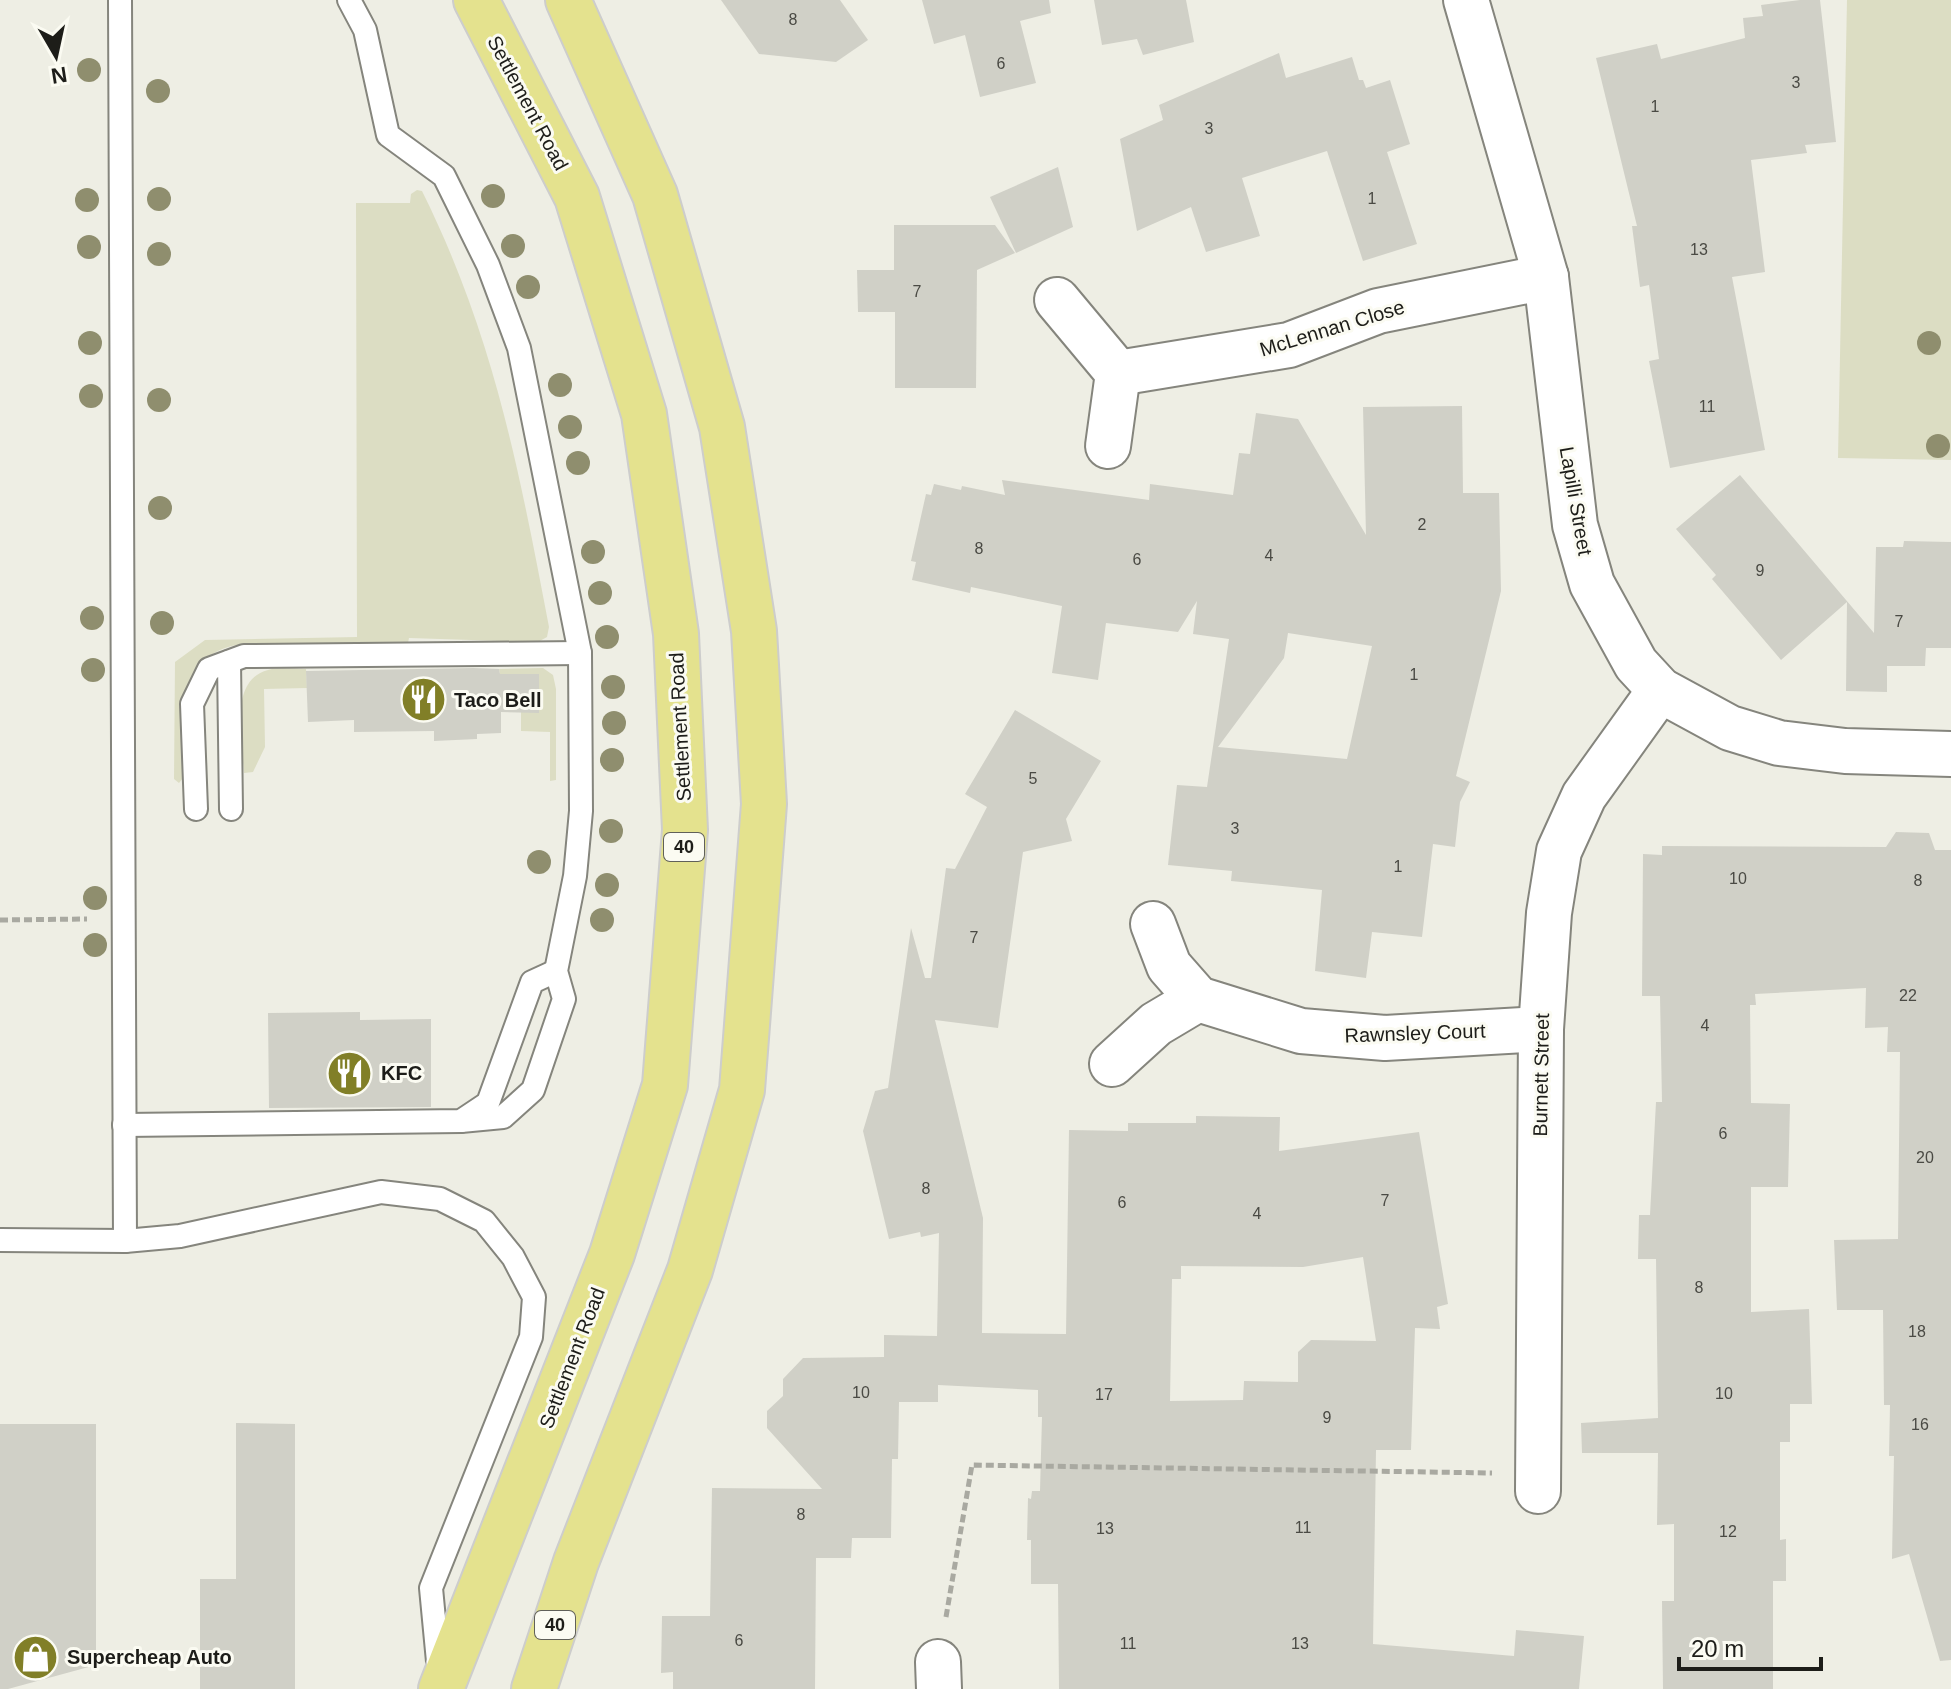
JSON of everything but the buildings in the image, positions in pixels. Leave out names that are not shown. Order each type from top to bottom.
[{"type":"main road","name":"Settlement Road","points":[[440,1689],[612,1254],[665,1085],[685,830],[676,634],[644,414],[577,197],[476,0]]},
{"type":"main road","name":"40","points":[[534,1689],[576,1562],[690,1270],[742,1090],[764,804],[754,631],[722,427],[655,195],[568,0]]},
{"type":"street","name":"Lapilli Street","points":[[1466,0],[1546,277],[1579,540],[1592,584],[1636,664],[1660,690],[1730,728],[1779,743],[1845,751],[1951,754]]},
{"type":"street","name":"McLennan Close","points":[[1118,373],[1289,345],[1378,311],[1546,277]]},
{"type":"street","points":[[1057,300],[1118,373],[1108,446]]},
{"type":"street","name":"Burnett Street","points":[[1538,1481],[1541,1029],[1549,913],[1559,851],[1584,796],[1660,690]]},
{"type":"street","points":[[1112,1064],[1156,1024],[1198,999],[1169,966],[1153,924]]},
{"type":"street","name":"Rawnsley Court","points":[[1198,999],[1301,1031],[1340,1037],[1541,1029]]},
{"type":"lane","points":[[120,0],[125,1241]]},
{"type":"lane","points":[[124,1125],[461,1121],[503,1117],[533,1090],[564,999],[556,971],[564,947],[581,811],[580,653],[519,348],[488,265],[444,176],[388,135],[365,30],[349,0]]},
{"type":"lane","points":[[196,809],[192,704],[209,669],[244,656],[580,653]]},
{"type":"lane","points":[[229,662],[231,809]]},
{"type":"lane","points":[[461,1121],[488,1103],[532,982],[556,971]]},
{"type":"lane","points":[[0,1240],[125,1241],[180,1236],[381,1192],[440,1199],[484,1221],[513,1257],[534,1297],[531,1337],[431,1588],[440,1689]]},
{"type":"path","points":[[0,920],[96,919]]},
{"type":"path","points":[[939,1675],[972,1465],[1538,1481]]},
{"type":"green space","points":[[1847,0],[1951,0],[1951,460],[1838,458]]},
{"type":"green space","points":[[422,191],[447,245],[486,351],[527,513],[549,627],[547,637],[538,642],[409,638],[408,643],[236,645],[215,653],[200,664],[190,680],[185,697],[183,778],[179,783],[174,779],[175,662],[205,640],[357,637],[356,203],[410,203],[411,194]]},
{"type":"green space","points":[[543,668],[553,675],[556,689],[556,780],[550,781],[550,732],[521,731],[521,712],[539,712],[539,674],[500,674],[499,669]]},
{"type":"green space","points":[[306,669],[307,688],[264,689],[265,747],[253,772],[244,773],[240,714],[247,686],[255,676],[268,670]]},
{"type":"place","name":"Taco Bell","points":[[423,700]]},
{"type":"place","name":"KFC","points":[[350,1073]]},
{"type":"place","name":"Supercheap Auto","points":[[36,1657]]}]
